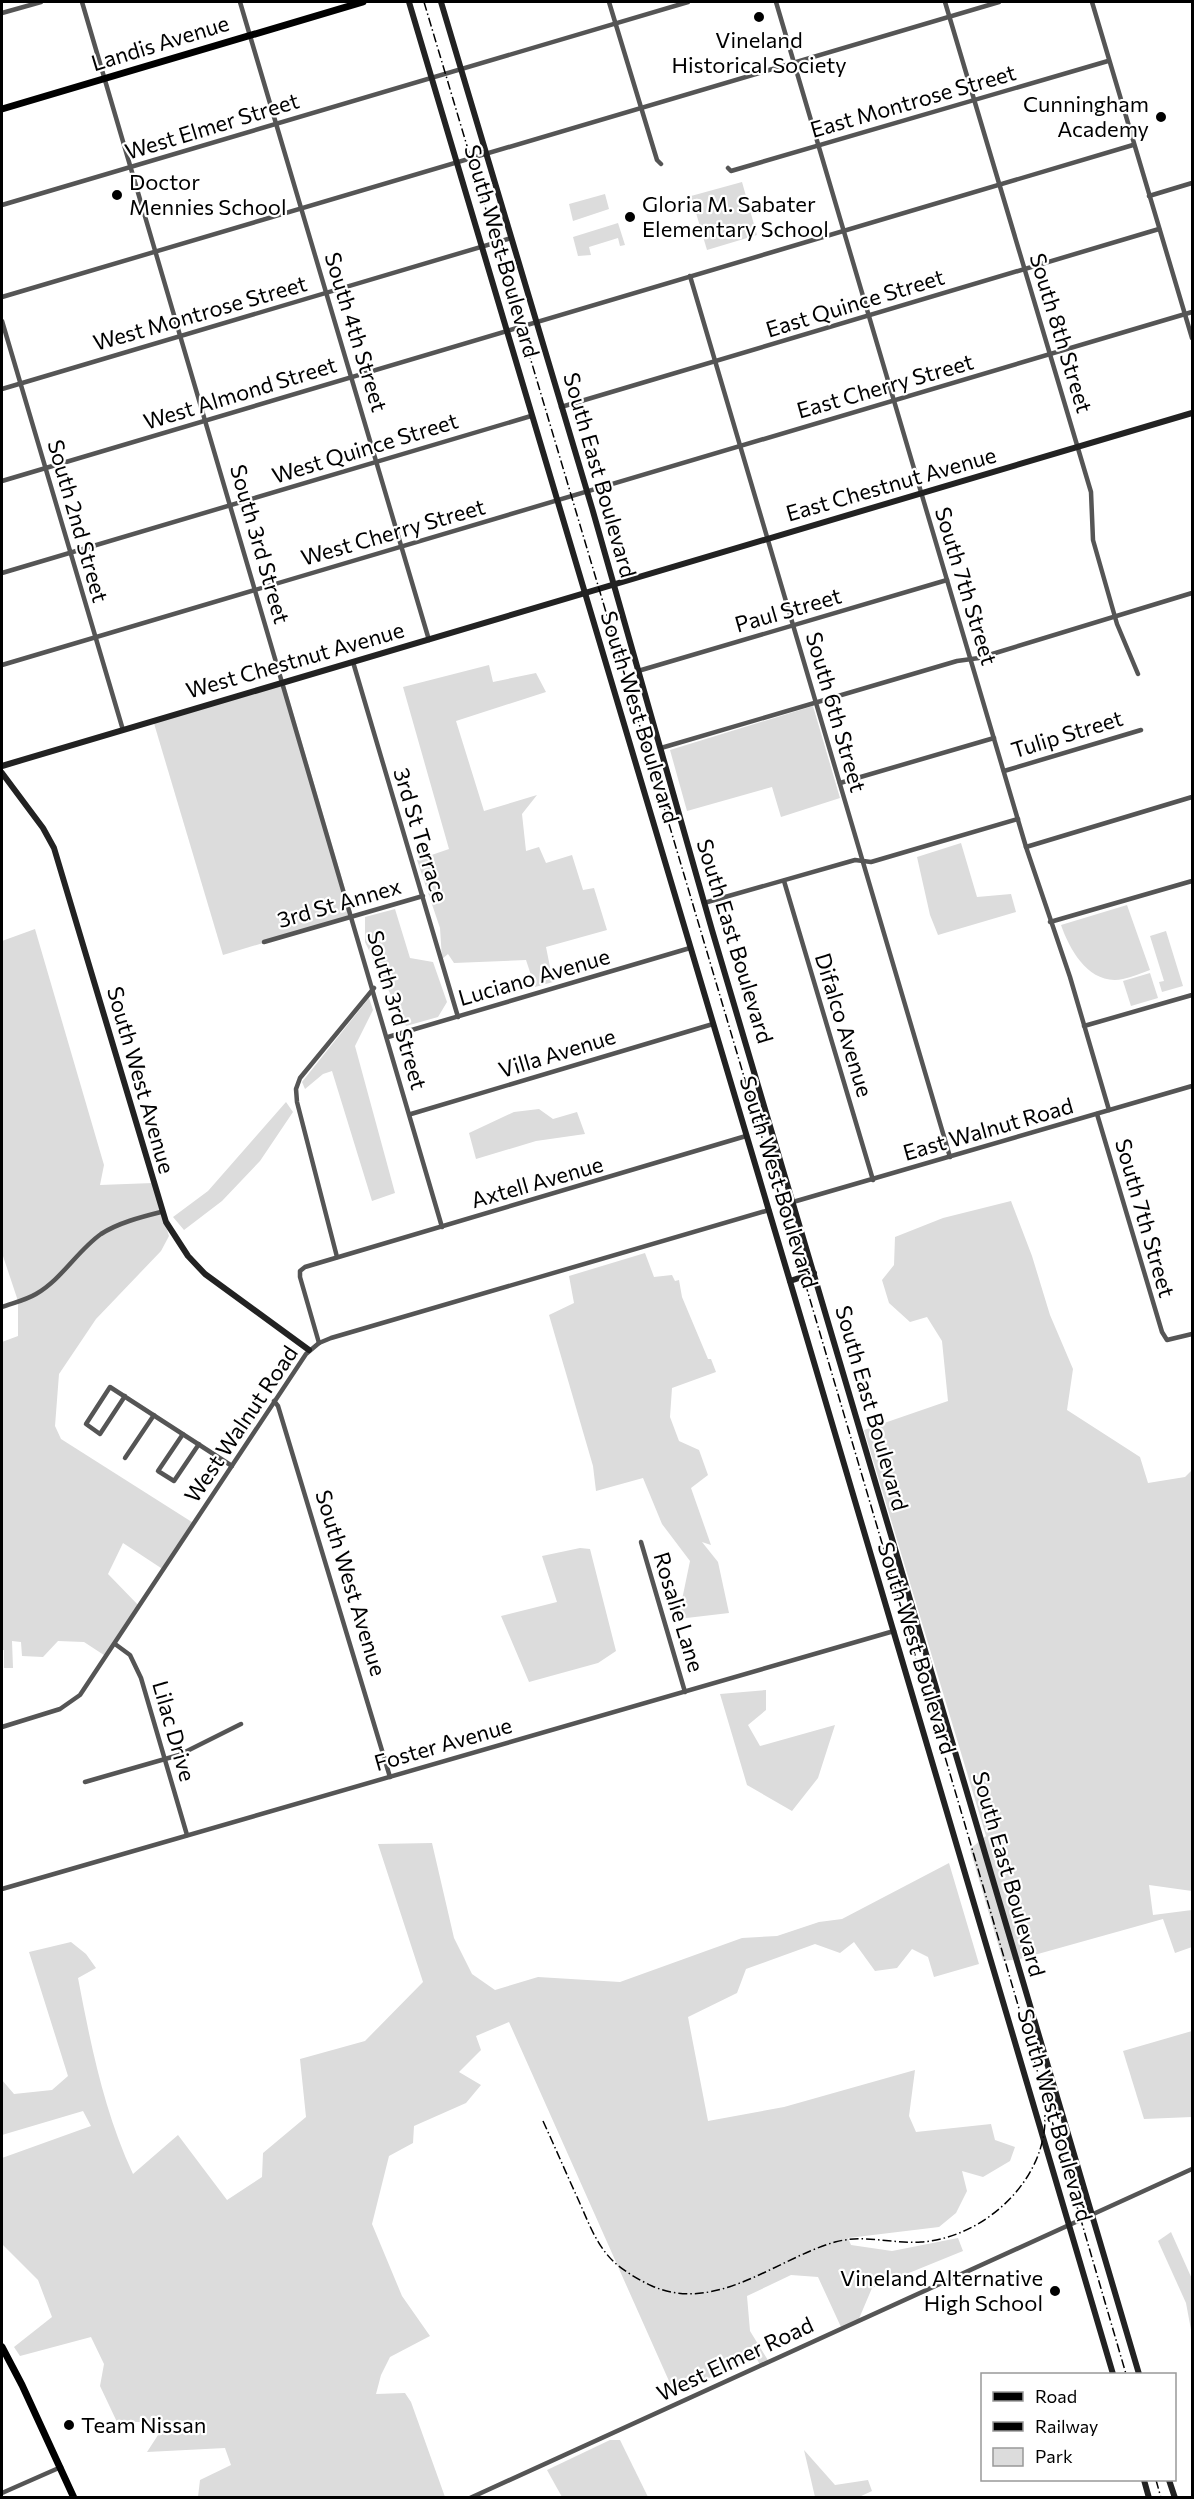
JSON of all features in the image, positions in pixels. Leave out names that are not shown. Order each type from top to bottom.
[{"type":"main road","name":"Landis Avenue","points":[[2,109],[363,2]]},
{"type":"main road","name":"South West Boulevard","points":[[409,2],[1113,2373]]},
{"type":"main road","name":"South East Boulevard","points":[[441,2],[587,491],[704,903],[1139,2373]]},
{"type":"main road","name":"East Chestnut Avenue","points":[[599,589],[1192,413]]},
{"type":"main road","name":"West Chestnut Avenue","points":[[2,766],[599,589]]},
{"type":"main road","name":"South West Avenue","points":[[2,773],[43,828],[54,848],[161,1212],[188,1256],[205,1274],[309,1350]]},
{"type":"main road","points":[[790,1281],[814,1273]]},
{"type":"main road","points":[[2,2347],[74,2498]]},
{"type":"main road","points":[[1144,2481],[1149,2498]]},
{"type":"main road","points":[[1169,2481],[1175,2498]]},
{"type":"street","points":[[2,13],[40,2]]},
{"type":"street","name":"South 3rd Street","points":[[82,2],[374,988],[442,1227]]},
{"type":"street","name":"South 4th Street","points":[[240,2],[429,640]]},
{"type":"street","points":[[609,2],[640,108],[657,160],[661,164]]},
{"type":"street","name":"West Elmer Street","points":[[2,205],[687,2]]},
{"type":"street","name":"South 7th Street","points":[[776,2],[1026,847],[1109,1110]]},
{"type":"street","name":"South 8th Street","points":[[945,2],[1091,492],[1093,540],[1115,618],[1138,674]]},
{"type":"street","points":[[2,297],[999,2]]},
{"type":"street","points":[[1092,2],[1192,338]]},
{"type":"street","name":"East Montrose Street","points":[[728,168],[731,171],[1108,61]]},
{"type":"street","name":"West Almond Street","points":[[2,481],[1133,145]]},
{"type":"street","points":[[1149,196],[1192,183]]},
{"type":"street","name":"East Quince Street","points":[[561,407],[1159,229]]},
{"type":"street","name":"West Montrose Street","points":[[2,389],[511,238]]},
{"type":"street","name":"South 6th Street","points":[[690,276],[950,1157]]},
{"type":"street","name":"East Cherry Street","points":[[587,491],[1192,312]]},
{"type":"street","name":"South 2nd Street","points":[[2,321],[123,730]]},
{"type":"street","name":"West Quince Street","points":[[2,573],[531,416]]},
{"type":"street","name":"West Cherry Street","points":[[2,665],[587,491]]},
{"type":"street","name":"Paul Street","points":[[638,671],[947,580]]},
{"type":"street","points":[[661,748],[970,658],[979,658],[1115,618],[1192,592]]},
{"type":"street","name":"3rd St Terrace","points":[[353,662],[458,1017]]},
{"type":"street","name":"Tulip Street","points":[[1004,771],[1141,730]]},
{"type":"street","points":[[840,783],[994,738]]},
{"type":"street","points":[[1026,847],[1192,797]]},
{"type":"street","points":[[704,903],[855,860],[871,862],[1018,819]]},
{"type":"street","points":[[1050,922],[1192,880]]},
{"type":"street","name":"Difalco Avenue","points":[[784,881],[873,1180]]},
{"type":"street","name":"3rd St Annex","points":[[264,942],[423,896]]},
{"type":"street","name":"Luciano Avenue","points":[[388,1037],[690,948]]},
{"type":"street","points":[[337,1257],[297,1102],[296,1089],[300,1078],[374,988]]},
{"type":"street","points":[[1084,1026],[1192,995]]},
{"type":"street","name":"Villa Avenue","points":[[411,1114],[713,1024]]},
{"type":"street","name":"East Walnut Road","points":[[794,1202],[1192,1086]]},
{"type":"street","name":"South 7th Street","points":[[1097,1114],[1162,1332],[1167,1340],[1192,1334]]},
{"type":"street","name":"Axtell Avenue","points":[[319,1343],[300,1274],[305,1267],[746,1136]]},
{"type":"street","name":"West Walnut Road","points":[[2,1727],[51,1712],[71,1703],[90,1683],[274,1401],[309,1350],[319,1343],[769,1210]]},
{"type":"street","points":[[2,1307],[26,1299],[44,1289],[102,1233],[124,1223],[161,1212]]},
{"type":"street","points":[[125,1396],[100,1434],[86,1424],[110,1387],[125,1396],[232,1466]]},
{"type":"street","name":"South West Avenue","points":[[274,1401],[278,1406],[303,1484],[390,1777]]},
{"type":"street","points":[[125,1458],[154,1415]]},
{"type":"street","points":[[183,1434],[158,1471],[174,1481],[199,1444]]},
{"type":"street","name":"Rosalie Lane","points":[[640,1542],[685,1692]]},
{"type":"street","name":"Foster Avenue","points":[[2,1889],[894,1631]]},
{"type":"street","name":"Lilac Drive","points":[[115,1644],[125,1651],[136,1666],[187,1835]]},
{"type":"street","points":[[85,1782],[165,1760],[241,1724]]},
{"type":"street","name":"West Elmer Road","points":[[470,2498],[1192,2169]]},
{"type":"street","points":[[2,2493],[61,2467]]},
{"type":"green space","points":[[742,182],[757,235],[707,250],[691,196]]},
{"type":"green space","points":[[605,194],[609,209],[573,221],[569,204]]},
{"type":"green space","points":[[618,223],[625,245],[620,246],[618,238],[589,247],[591,255],[578,256],[573,237]]},
{"type":"green space","points":[[489,665],[493,682],[536,673],[546,692],[456,721],[484,811],[537,795],[522,814],[526,851],[539,847],[546,863],[572,855],[583,890],[594,888],[607,930],[546,947],[553,982],[535,987],[526,960],[454,963],[448,954],[442,959],[440,928],[417,860],[449,849],[403,687]]},
{"type":"green space","points":[[284,682],[353,916],[223,955],[153,720]]},
{"type":"green space","points":[[813,706],[840,798],[781,817],[772,787],[687,811],[670,750]]},
{"type":"green space","points":[[961,843],[977,897],[1011,894],[1016,912],[938,935],[930,915],[917,857]]},
{"type":"green space","points":[[1127,905],[1150,970],[1123,979],[1111,980],[1091,972],[1083,964],[1070,945],[1061,925]]},
{"type":"green space","points":[[395,909],[410,958],[433,962],[447,1002],[438,1017],[406,1026],[365,942],[365,917]]},
{"type":"green space","points":[[35,929],[104,1165],[100,1185],[153,1183],[169,1236],[161,1251],[96,1319],[59,1374],[55,1426],[61,1439],[195,1524],[164,1570],[123,1543],[108,1574],[140,1607],[107,1657],[84,1642],[58,1641],[43,1657],[22,1656],[21,1642],[12,1641],[13,1668],[4,1668],[4,1650],[2,1650],[2,1342],[18,1336],[18,1301],[2,1253],[2,941]]},
{"type":"green space","points":[[1166,931],[1183,986],[1162,992],[1159,982],[1164,981],[1150,936]]},
{"type":"green space","points":[[1150,973],[1158,998],[1131,1006],[1123,981]]},
{"type":"green space","points":[[369,998],[373,1010],[355,1046],[395,1193],[372,1201],[332,1071],[323,1074],[305,1089],[302,1082]]},
{"type":"green space","points":[[286,1102],[293,1112],[260,1161],[222,1201],[184,1230],[173,1217],[208,1191]]},
{"type":"green space","points":[[539,1109],[553,1119],[577,1112],[585,1134],[536,1141],[476,1159],[469,1133],[514,1112]]},
{"type":"green space","points":[[1011,1201],[1032,1256],[1050,1315],[1073,1369],[1067,1410],[1140,1457],[1148,1483],[1185,1477],[1192,1470],[1192,1891],[1149,1885],[1153,1915],[1192,1910],[1192,1947],[1175,1953],[1163,1919],[1020,1959],[1003,1961],[970,1849],[986,1836],[864,1430],[948,1401],[942,1341],[927,1317],[910,1322],[889,1303],[882,1280],[894,1265],[895,1237],[943,1218]]},
{"type":"green space","points":[[645,1253],[654,1277],[672,1275],[675,1281],[679,1280],[682,1297],[708,1359],[711,1359],[716,1372],[672,1388],[670,1417],[679,1441],[699,1450],[708,1475],[691,1488],[711,1545],[702,1542],[718,1562],[729,1613],[678,1619],[690,1561],[662,1524],[643,1478],[596,1491],[593,1466],[549,1315],[574,1303],[569,1276]]},
{"type":"green space","points":[[580,1548],[590,1549],[616,1651],[598,1663],[529,1682],[501,1616],[557,1602],[542,1556]]},
{"type":"green space","points":[[766,1690],[766,1710],[748,1725],[760,1746],[835,1725],[818,1778],[792,1811],[747,1785],[720,1694]]},
{"type":"green space","points":[[432,1843],[454,1938],[472,1974],[495,1990],[538,1977],[620,1982],[742,1938],[777,1936],[819,1922],[842,1919],[949,1863],[979,1964],[934,1977],[928,1957],[912,1949],[897,1968],[875,1971],[854,1942],[840,1953],[815,1944],[746,1969],[737,1993],[688,2017],[708,2121],[784,2107],[915,2070],[909,2116],[916,2132],[991,2124],[995,2140],[1015,2147],[1010,2161],[983,2177],[962,2171],[967,2191],[956,2213],[939,2227],[848,2238],[851,2245],[892,2251],[958,2238],[963,2251],[872,2288],[858,2321],[841,2327],[818,2277],[791,2275],[747,2296],[750,2331],[769,2362],[760,2365],[756,2357],[712,2377],[673,2390],[509,2022],[476,2036],[481,2050],[459,2072],[481,2085],[466,2103],[414,2126],[413,2143],[389,2156],[372,2224],[402,2296],[430,2336],[390,2357],[381,2375],[376,2394],[405,2393],[411,2402],[445,2497],[198,2497],[200,2480],[231,2465],[225,2448],[147,2452],[160,2432],[152,2422],[117,2422],[100,2386],[104,2364],[91,2337],[20,2356],[14,2347],[52,2317],[38,2280],[2,2244],[2,2158],[91,2126],[83,2111],[2,2135],[2,2080],[14,2094],[52,2090],[68,2076],[29,1952],[71,1942],[86,1954],[96,1968],[78,1978],[93,2053],[106,2102],[133,2174],[178,2135],[227,2200],[262,2177],[263,2153],[306,2117],[300,2059],[365,2041],[423,1982],[378,1844]]},
{"type":"green space","points":[[1192,2031],[1192,2117],[1144,2119],[1123,2051]]},
{"type":"green space","points":[[1171,2232],[1192,2279],[1192,2335],[1186,2303],[1158,2241]]},
{"type":"green space","points":[[610,2440],[620,2440],[648,2497],[562,2497],[547,2470]]},
{"type":"green space","points":[[804,2450],[835,2485],[868,2480],[872,2491],[859,2497],[815,2497]]},
{"type":"railway","points":[[424,2],[777,1188],[1126,2373]]},
{"type":"railway","points":[[543,2121],[593,2232],[602,2248],[614,2262],[652,2286],[676,2293],[699,2293],[722,2289],[745,2281],[835,2242],[857,2239],[921,2242],[944,2238],[967,2230],[1007,2202],[1023,2183],[1035,2162],[1043,2139],[1045,2115]]},
{"type":"railway","points":[[1156,2481],[1161,2498]]},
{"type":"place","name":"Vineland Historical Society","points":[[759,17]]},
{"type":"place","name":"Cunningham Academy","points":[[1161,117]]},
{"type":"place","name":"Doctor Mennies School","points":[[117,195]]},
{"type":"place","name":"Gloria M. Sabater Elementary School","points":[[630,217]]},
{"type":"place","name":"Vineland Alternative High School","points":[[1055,2291]]},
{"type":"place","name":"Team Nissan","points":[[69,2425]]}]
